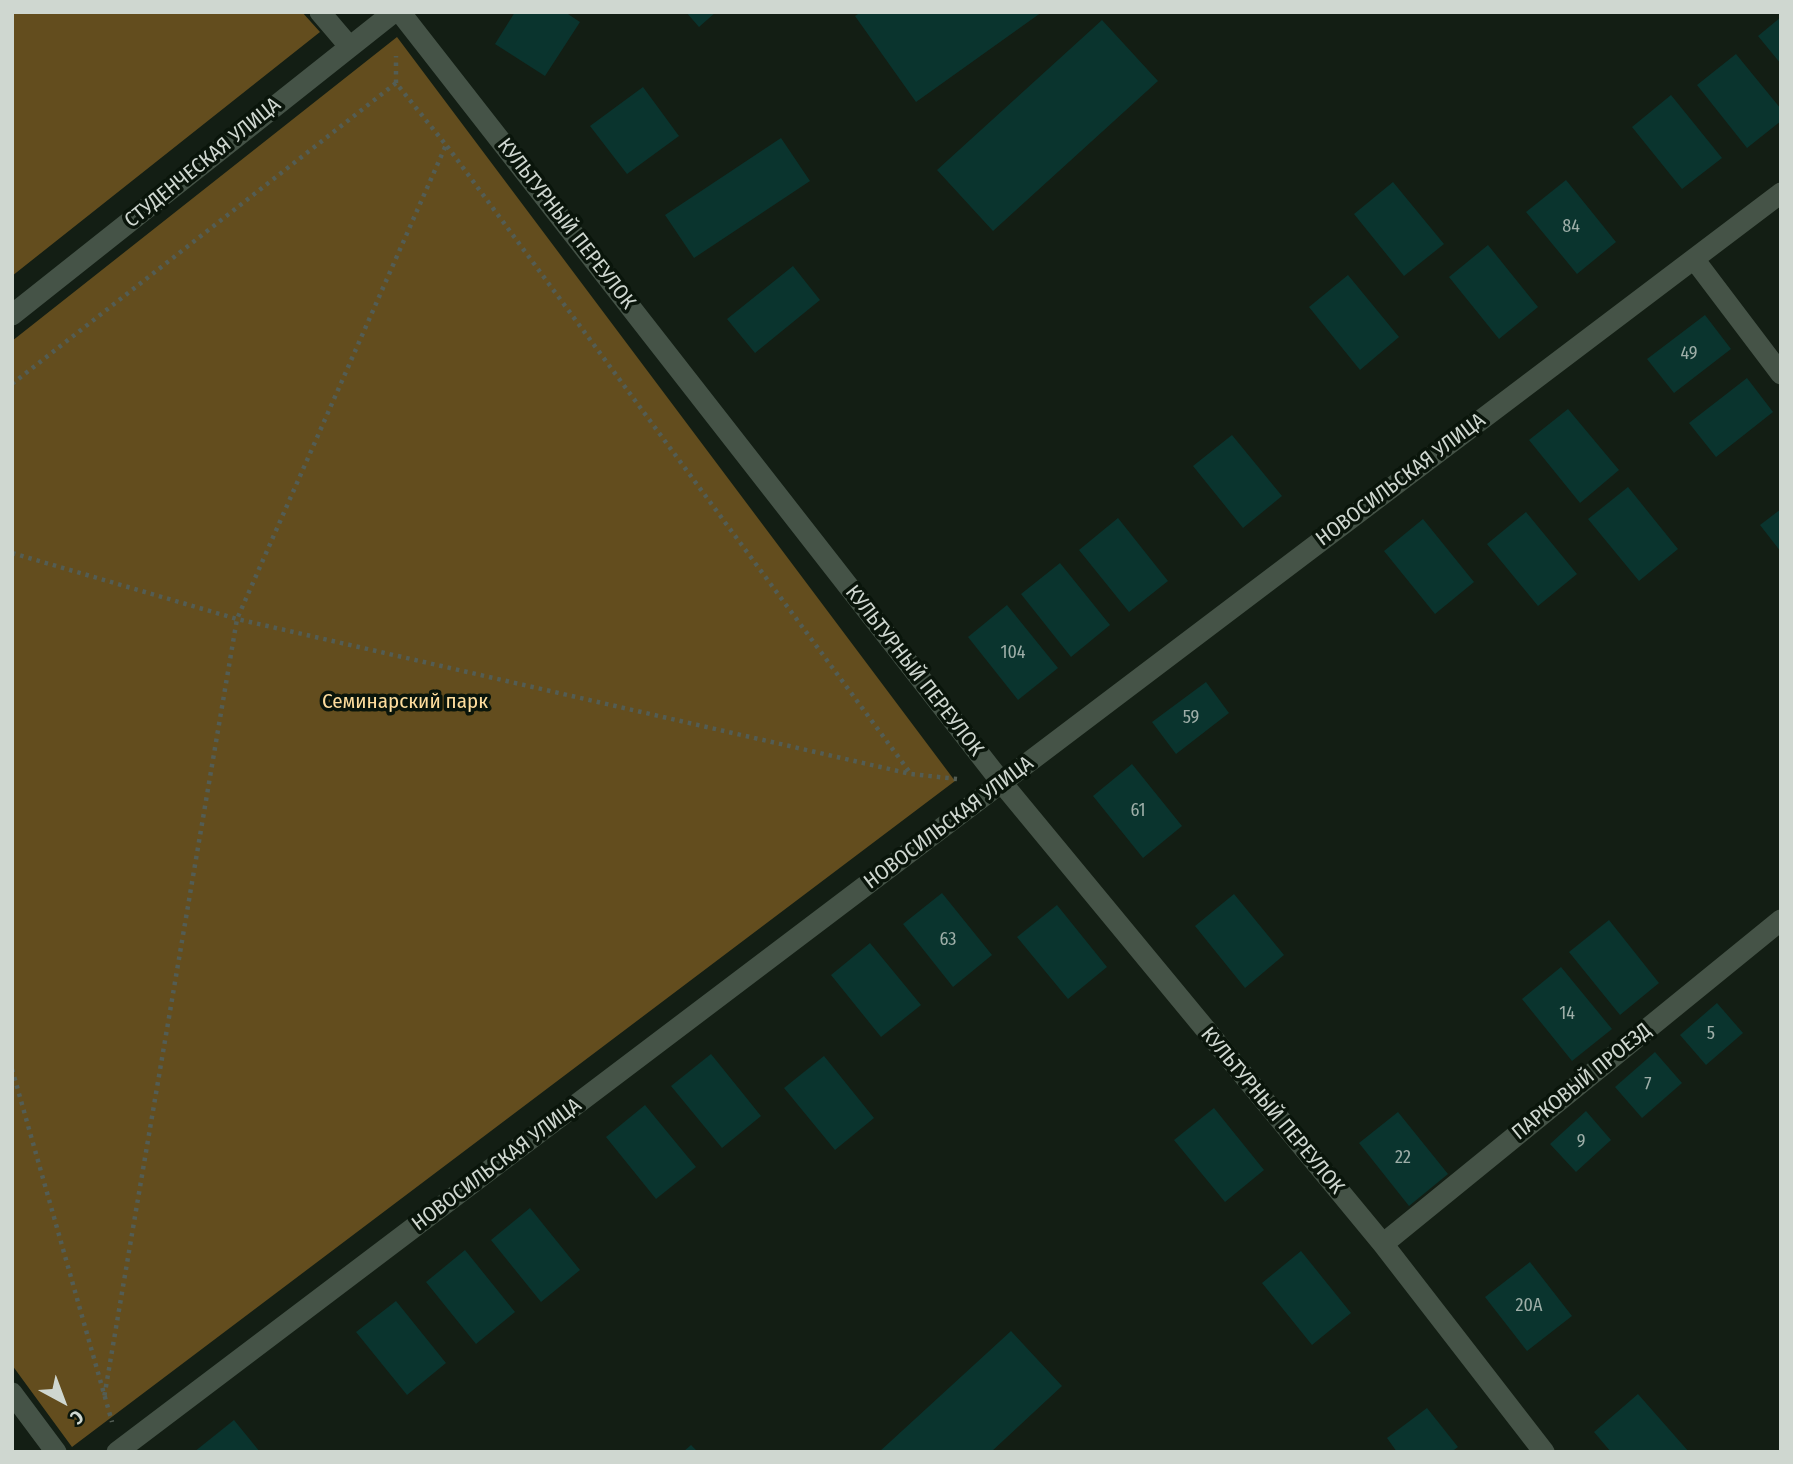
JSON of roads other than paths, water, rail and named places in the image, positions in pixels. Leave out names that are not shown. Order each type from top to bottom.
[{"type":"street","points":[[320,12],[349,46]]},
{"type":"street","name":"СТУДЕНЧЕСКАЯ УЛИЦА","points":[[12,315],[394,12]]},
{"type":"street","name":"КУЛЬТУРНЫЙ ПЕРЕУЛОК","points":[[400,12],[1002,783],[1383,1244],[1545,1452]]},
{"type":"street","name":"НОВОСИЛЬСКАЯ УЛИЦА","points":[[119,1450],[1781,193]]},
{"type":"street","points":[[1694,259],[1781,374]]},
{"type":"street","name":"ПАРКОВЫЙ ПРОЕЗД","points":[[1383,1244],[1781,920]]},
{"type":"street","points":[[12,1393],[56,1452]]},
{"type":"park label","name":"Семинарский парк","points":[[405,702]]}]
